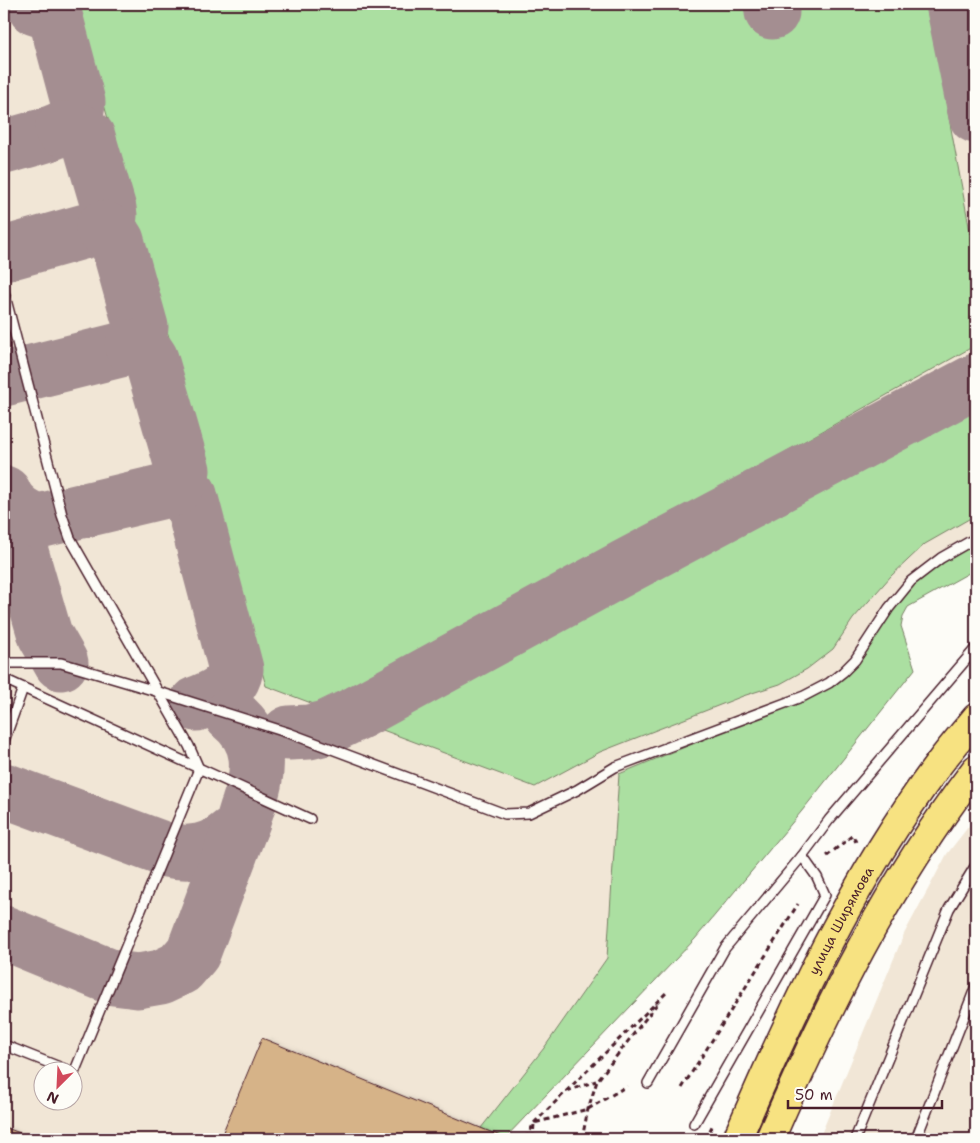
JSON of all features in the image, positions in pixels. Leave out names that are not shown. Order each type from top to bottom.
[{"type":"main road","name":"улица Ширямова","points":[[737,1139],[775,1050],[824,950],[866,875],[900,819],[938,764],[976,718]]},
{"type":"main road","points":[[770,1139],[804,1061],[860,948],[937,822],[976,770]]},
{"type":"lane","points":[[4,292],[62,515],[70,538],[190,746],[199,769],[79,1060]]},
{"type":"lane","points":[[4,662],[61,662],[289,733],[505,814],[529,813],[577,790],[615,766],[804,696],[829,683],[855,660],[889,608],[911,581],[941,558],[976,538]]},
{"type":"lane","points":[[648,1083],[725,948],[830,820],[976,648]]},
{"type":"lane","points":[[4,679],[310,819]]},
{"type":"lane","points":[[4,741],[23,688]]},
{"type":"lane","points":[[694,1124],[825,895],[817,877],[802,856]]},
{"type":"lane","points":[[855,1139],[949,909],[976,865]]},
{"type":"lane","points":[[916,1139],[976,986]]},
{"type":"lane","points":[[4,1045],[42,1060]]},
{"type":"path","points":[[682,1088],[798,904]]},
{"type":"path","points":[[526,1139],[534,1123],[666,993],[597,1081],[582,1139]]},
{"type":"path","points":[[566,1092],[597,1081]]},
{"type":"path","points":[[534,1123],[588,1110],[627,1086]]},
{"type":"path","points":[[533,1139],[534,1123]]},
{"type":"shaded area","points":[[4,4],[976,4],[976,569],[908,607],[903,616],[901,626],[915,669],[801,812],[695,939],[505,1139],[4,1139]]},
{"type":"shaded area","points":[[976,817],[976,1139],[819,1139],[904,934],[947,854]]},
{"type":"green space","points":[[76,4],[753,4],[759,33],[794,27],[790,4],[928,4],[976,264],[976,345],[327,709],[266,686]]},
{"type":"green space","points":[[976,405],[976,515],[925,544],[891,576],[853,619],[833,649],[807,669],[780,684],[743,696],[600,752],[535,787],[380,729]]},
{"type":"green space","points":[[976,540],[976,569],[908,607],[903,616],[901,626],[915,669],[801,812],[695,939],[505,1138],[481,1128],[544,1048],[607,958],[619,774],[812,695],[843,678],[894,608],[923,574]]},
{"type":"building","points":[[262,1038],[505,1138],[505,1139],[220,1139]]},
{"type":"building","points":[[4,1127],[36,1139],[4,1139]]},
{"type":"taxiway","points":[[771,4],[772,12]]},
{"type":"taxiway","points":[[953,4],[976,116]]},
{"type":"taxiway","points":[[4,147],[41,137],[60,129],[73,121],[77,112],[78,102],[56,19],[50,13],[35,8]]},
{"type":"taxiway","points":[[4,254],[107,225],[110,216],[109,209],[88,137],[83,132],[62,129]]},
{"type":"taxiway","points":[[4,379],[132,347],[137,342],[141,327],[117,241],[111,232],[103,228]]},
{"type":"taxiway","points":[[4,495],[19,512],[39,521],[173,489],[180,480],[183,470],[151,359],[147,353],[132,347]]},
{"type":"taxiway","points":[[289,733],[309,732],[326,728],[359,712],[625,567],[976,381]]},
{"type":"taxiway","points":[[173,489],[184,491],[190,495],[236,669],[231,682],[221,692],[196,704]]},
{"type":"taxiway","points":[[4,493],[45,635],[61,663]]},
{"type":"taxiway","points":[[4,790],[166,850],[192,852],[208,849],[223,841],[240,828],[255,781],[256,757],[254,746],[249,735],[231,715]]},
{"type":"taxiway","points":[[4,933],[114,978],[138,981],[161,977],[180,968],[193,953],[240,828]]}]
